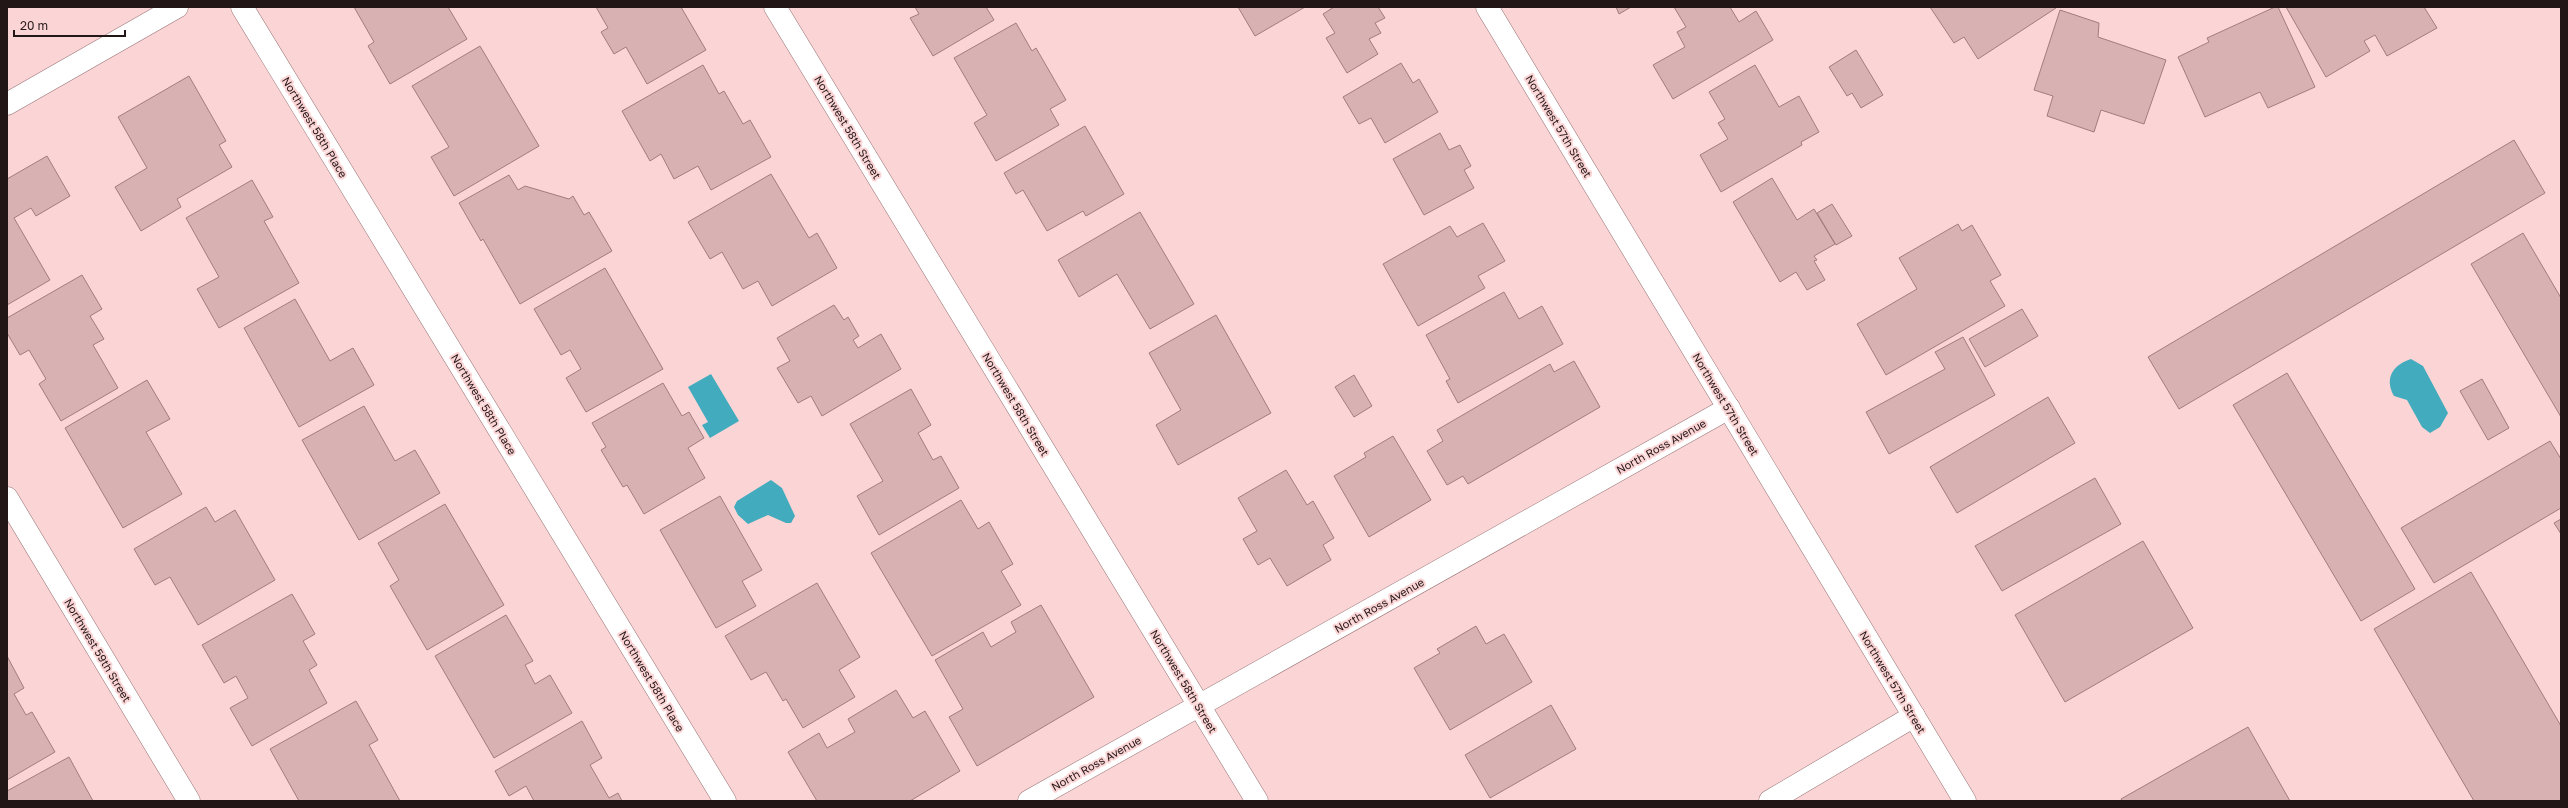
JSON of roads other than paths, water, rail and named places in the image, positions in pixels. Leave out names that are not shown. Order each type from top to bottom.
[{"type":"street","points":[[7,104],[177,7]]},
{"type":"street","name":"Northwest 58th Place","points":[[242,7],[725,801]]},
{"type":"street","name":"Northwest 58th Street","points":[[775,7],[1256,801]]},
{"type":"street","name":"Northwest 57th Street","points":[[1487,7],[1965,801]]},
{"type":"street","name":"North Ross Avenue","points":[[1029,801],[1729,408]]},
{"type":"street","name":"Northwest 59th Street","points":[[7,498],[189,801]]},
{"type":"street","points":[[1770,801],[1914,716]]},
{"type":"water","points":[[2411,359],[2423,366],[2448,413],[2440,427],[2430,433],[2422,427],[2407,400],[2394,396],[2391,389],[2390,378],[2392,373],[2399,365]]},
{"type":"water","points":[[711,374],[739,421],[710,438],[702,425],[708,422],[688,387]]},
{"type":"water","points":[[771,480],[782,488],[795,516],[791,523],[786,523],[768,515],[748,524],[738,515],[734,507],[737,501]]}]
